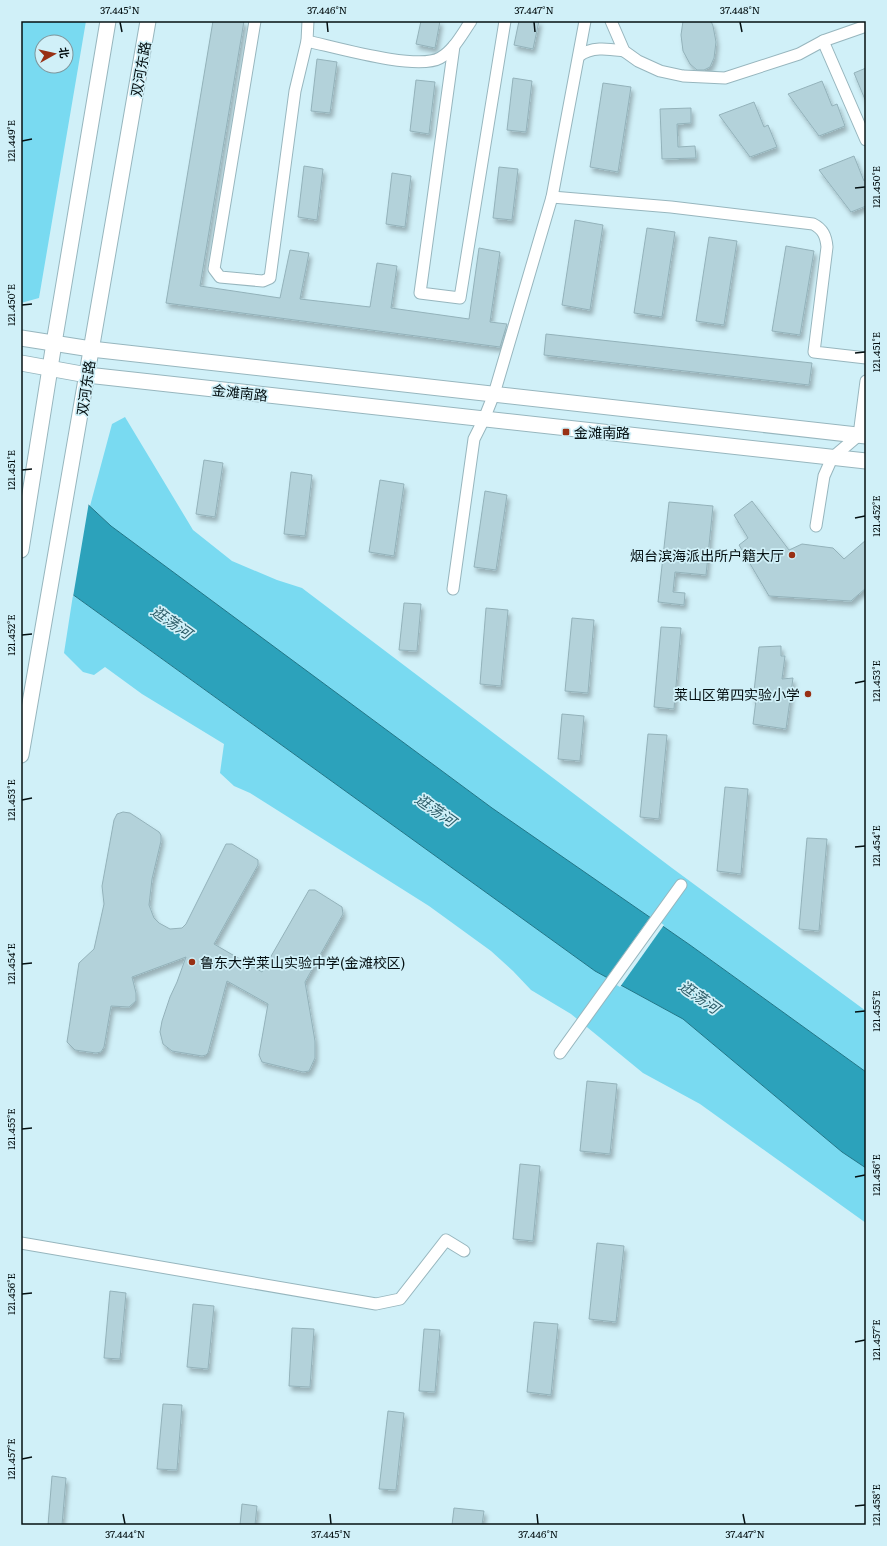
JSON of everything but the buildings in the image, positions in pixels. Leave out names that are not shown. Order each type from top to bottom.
[{"type":"street","points":[[21,550],[108,21]]},
{"type":"street","name":"双河东路","points":[[21,755],[80,424],[91,349],[148,21]]},
{"type":"street","points":[[255,21],[214,269],[220,277],[263,281],[270,278],[295,91],[307,41],[308,21]]},
{"type":"street","points":[[307,41],[402,62],[422,62],[439,59],[454,46],[471,21]]},
{"type":"street","points":[[454,46],[420,293],[460,298],[505,21]]},
{"type":"street","points":[[453,589],[474,440],[494,394],[552,197],[585,21]]},
{"type":"street","points":[[611,21],[624,51]]},
{"type":"street","points":[[579,56],[586,51],[601,49],[624,51],[638,61],[660,71],[683,76],[725,78],[798,54],[823,40],[866,26]]},
{"type":"street","points":[[823,40],[866,140]]},
{"type":"street","points":[[552,197],[671,207],[813,224],[819,227],[825,234],[827,247],[814,352],[866,358]]},
{"type":"street","name":"金滩南路","points":[[21,338],[91,349],[863,435]]},
{"type":"street","name":"金滩南路","points":[[21,363],[87,375],[866,462]]},
{"type":"street","points":[[816,526],[824,476],[832,458],[863,435],[866,381]]},
{"type":"street","points":[[560,1053],[682,885]]},
{"type":"street","points":[[21,1243],[376,1304],[400,1299],[446,1240],[464,1250]]},
{"type":"shaded area","points":[[21,21],[86,21],[39,298],[21,303]]},
{"type":"shaded area","points":[[125,417],[193,530],[232,561],[277,580],[302,588],[672,868],[866,1011],[866,1072],[690,945],[492,808],[111,526],[90,506],[112,424]]},
{"type":"shaded area","points":[[73,595],[595,971],[683,1019],[842,1152],[866,1168],[866,1223],[700,1104],[643,1073],[571,1014],[531,990],[491,951],[429,906],[250,793],[234,786],[220,773],[224,744],[142,694],[105,667],[94,675],[83,672],[64,653]]},
{"type":"water","name":"逛荡河","points":[[21,415],[33,444],[52,471],[111,526],[492,808],[690,945],[866,1072],[866,1168],[842,1152],[683,1019],[595,971],[54,581]]},
{"type":"pier","points":[[21,413],[23,414],[35,443],[54,469],[89,502],[73,597],[53,582],[21,546]]},
{"type":"pier","points":[[651,916],[664,925],[620,987],[606,979]]},
{"type":"place","name":"金滩南路","points":[[566,432]]},
{"type":"place","name":"烟台滨海派出所户籍大厅","points":[[792,555]]},
{"type":"place","name":"莱山区第四实验小学","points":[[808,694]]},
{"type":"place","name":"鲁东大学莱山实验中学(金滩校区)","points":[[192,962]]}]
